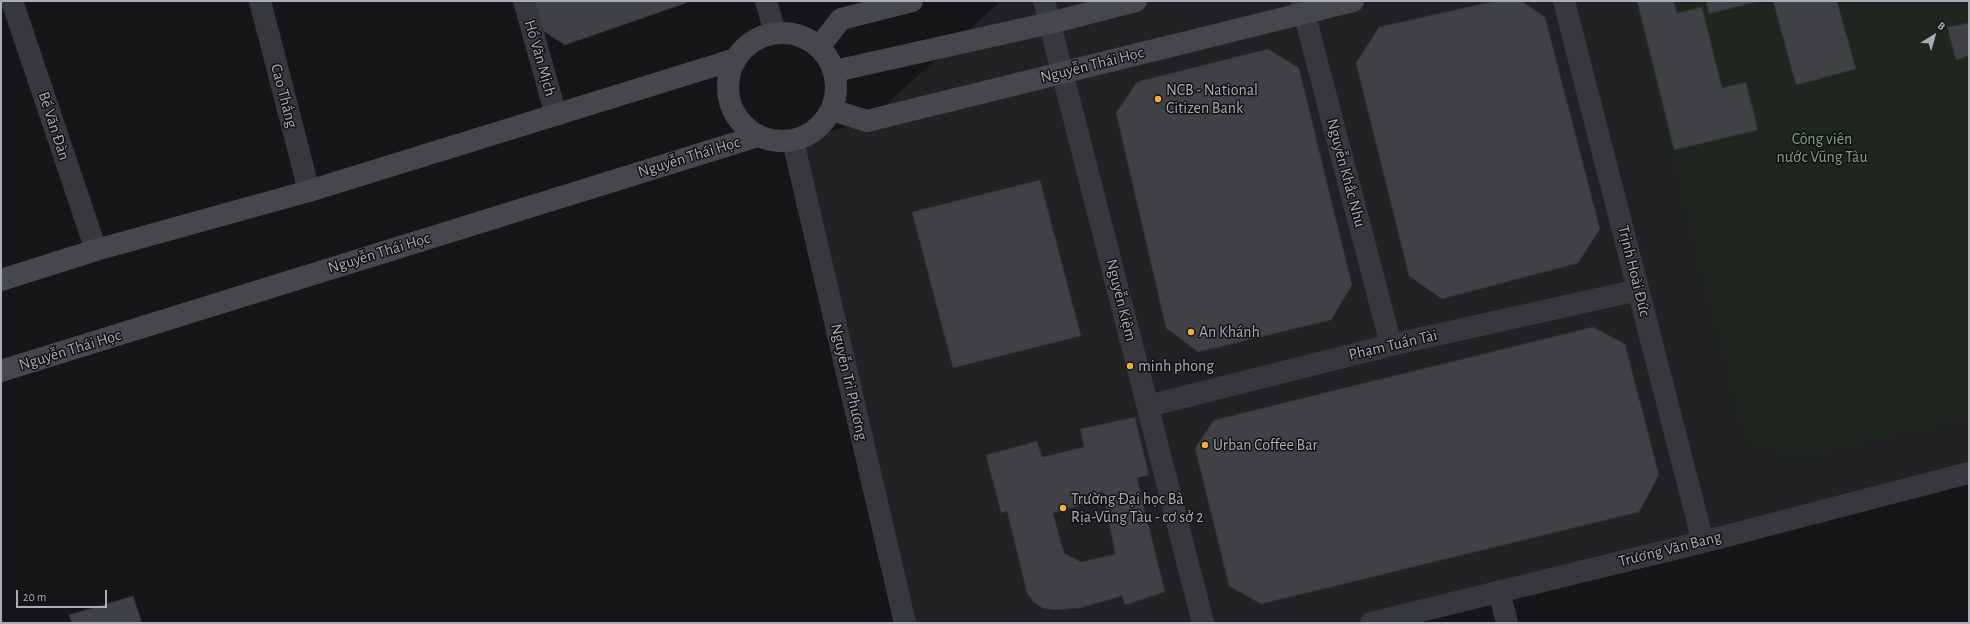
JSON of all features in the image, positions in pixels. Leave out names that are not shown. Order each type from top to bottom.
[{"type":"main road","points":[[819,47],[841,19],[912,1]]},
{"type":"main road","points":[[835,71],[1050,23],[1136,1]]},
{"type":"main road","name":"Nguyễn Thái Học","points":[[832,110],[868,121],[1302,8],[1353,1]]},
{"type":"main road","points":[[775,33],[792,33],[806,38],[819,47],[829,59],[835,71],[837,84],[836,97],[832,110],[823,124],[809,134],[794,140],[777,141],[758,136],[742,124],[734,112],[729,98],[728,84],[730,70],[743,49],[753,41],[775,33]]},
{"type":"main road","points":[[1,280],[96,250],[309,191],[736,59]]},
{"type":"main road","name":"Nguyễn Thái Học","points":[[1,371],[758,136]]},
{"type":"street","name":"Bế Văn Đàn","points":[[12,1],[96,250]]},
{"type":"street","name":"Cao Thắng","points":[[260,1],[309,191]]},
{"type":"street","name":"Hồ Văn Mịch","points":[[524,1],[556,115]]},
{"type":"street","points":[[766,1],[775,33]]},
{"type":"street","name":"Nguyễn Kiệm","points":[[1044,1],[1203,623]]},
{"type":"street","name":"Trịnh Hoài Đức","points":[[1564,1],[1703,542]]},
{"type":"street","name":"Nguyễn Khắc Nhu","points":[[1302,8],[1392,345]]},
{"type":"street","name":"Nguyễn Tri Phương","points":[[794,140],[905,623]]},
{"type":"street","name":"Phạm Tuấn Tài","points":[[1148,406],[1392,345],[1638,290]]},
{"type":"street","name":"Trương Văn Bang","points":[[1371,623],[1703,542],[1969,473]]},
{"type":"street","points":[[1499,591],[1506,623]]},
{"type":"shaded area","points":[[1001,1],[1969,1],[1969,476],[1374,623],[905,623],[793,141],[868,121]]},
{"type":"green space","name":"Công viên nước Vũng Tàu","points":[[1632,1],[1969,1],[1969,420],[1793,460],[1744,441]]},
{"type":"building","points":[[533,1],[687,1],[686,3],[565,45],[540,29]]},
{"type":"building","points":[[1495,1],[1521,1],[1545,17],[1600,229],[1578,263],[1442,299],[1409,276],[1356,63],[1379,27]]},
{"type":"building","points":[[1637,1],[1674,1],[1677,13],[1702,7],[1722,88],[1746,82],[1758,130],[1674,150]]},
{"type":"building","points":[[1706,1],[1760,1],[1709,14]]},
{"type":"building","points":[[1773,1],[1837,1],[1856,69],[1796,85]]},
{"type":"building","points":[[1969,23],[1969,56],[1956,60],[1947,27]]},
{"type":"building","points":[[1268,49],[1299,68],[1352,285],[1331,320],[1198,352],[1166,328],[1116,113],[1137,82]]},
{"type":"building","points":[[1040,180],[1081,336],[953,368],[912,212]]},
{"type":"building","points":[[1593,327],[1625,344],[1659,475],[1639,512],[1261,604],[1229,586],[1195,448],[1214,420]]},
{"type":"building","points":[[1135,417],[1149,475],[1137,478],[1165,592],[1125,605],[1122,596],[1080,608],[1053,610],[1042,608],[1034,602],[1027,593],[1007,511],[1001,513],[986,455],[1037,441],[1042,457],[1084,447],[1080,429]],"holes":[[[1103,492],[1115,554],[1081,562],[1064,553],[1053,513],[1092,502],[1089,496]]]},
{"type":"building","points":[[133,596],[142,623],[72,623],[69,615]]},
{"type":"place","name":"NCB - National Citizen Bank","points":[[1158,99]]},
{"type":"place","name":"An Khánh","points":[[1191,332]]},
{"type":"place","name":"minh phong","points":[[1130,366]]},
{"type":"place","name":"Urban Coffee Bar","points":[[1205,445]]},
{"type":"place","name":"Trường Đại học Bà Rịa-Vũng Tàu - cơ sở 2","points":[[1063,508]]}]
